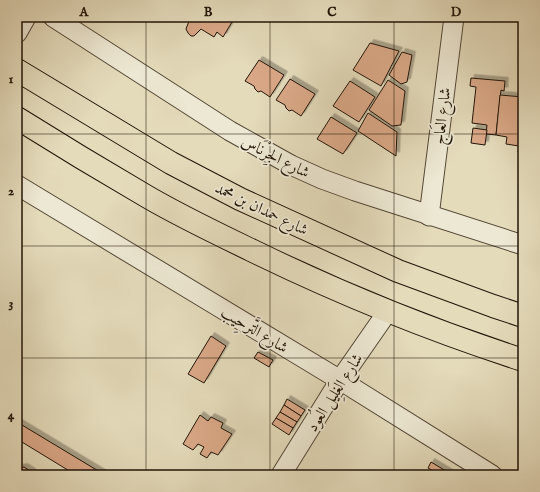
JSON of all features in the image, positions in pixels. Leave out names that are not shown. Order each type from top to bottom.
[{"type":"main road","name":"شارع حمدان بن محمد","points":[[17,70],[171,163],[240,199],[398,271],[523,316]]},
{"type":"main road","points":[[17,118],[147,197],[206,228],[299,273],[388,311],[475,345],[523,360]]},
{"type":"street","points":[[17,34],[26,17]]},
{"type":"street","name":"شارع الجِرْنَاس","points":[[53,17],[201,113],[260,149],[291,165],[322,179],[429,216],[523,245]]},
{"type":"street","name":"شارع العَاج","points":[[429,216],[454,17]]},
{"type":"street","name":"شارع التَّرحِيب","points":[[17,185],[340,380],[492,475]]},
{"type":"street","name":"شارع الغَلِيل العُود","points":[[281,475],[340,380],[388,311]]},
{"type":"building","points":[[182,17],[235,17],[223,37],[217,32],[214,37],[201,29],[194,36],[191,36],[186,29],[189,21]]},
{"type":"building","points":[[489,17],[500,17],[500,20],[489,19]]},
{"type":"building","points":[[370,43],[399,51],[381,86],[353,70]]},
{"type":"building","points":[[402,52],[412,55],[407,82],[401,84],[389,75]]},
{"type":"building","points":[[259,60],[284,75],[270,97],[261,91],[258,92],[254,86],[245,81]]},
{"type":"building","points":[[471,78],[505,81],[504,91],[501,90],[496,135],[486,134],[487,125],[472,123],[476,87],[470,86]]},
{"type":"building","points":[[290,79],[315,94],[301,116],[292,110],[289,111],[285,105],[276,100]]},
{"type":"building","points":[[388,80],[405,91],[401,125],[392,126],[369,110]]},
{"type":"building","points":[[350,81],[375,97],[359,122],[333,106]]},
{"type":"building","points":[[500,95],[523,97],[523,153],[518,152],[519,146],[506,144],[507,137],[496,135]]},
{"type":"building","points":[[368,113],[397,132],[396,156],[358,131]]},
{"type":"building","points":[[331,117],[357,133],[343,154],[317,139]]},
{"type":"building","points":[[473,128],[487,130],[485,145],[471,143]]},
{"type":"building","points":[[211,336],[226,346],[204,383],[188,374]]},
{"type":"building","points":[[258,352],[273,360],[269,367],[254,358]]},
{"type":"building","points":[[287,399],[305,410],[301,416],[284,405]]},
{"type":"building","points":[[284,405],[301,416],[297,422],[280,412]]},
{"type":"building","points":[[280,412],[297,422],[293,428],[276,418]]},
{"type":"building","points":[[200,415],[208,421],[211,417],[223,423],[221,428],[232,434],[218,455],[211,452],[207,458],[200,454],[204,447],[198,444],[193,450],[183,444]]},
{"type":"building","points":[[276,418],[293,428],[289,435],[272,424]]},
{"type":"building","points":[[17,422],[105,475],[76,475],[17,439]]},
{"type":"building","points":[[431,462],[451,474],[440,475],[428,468]]},
{"type":"building","points":[[17,467],[24,467],[32,472],[33,475],[17,475]]}]
